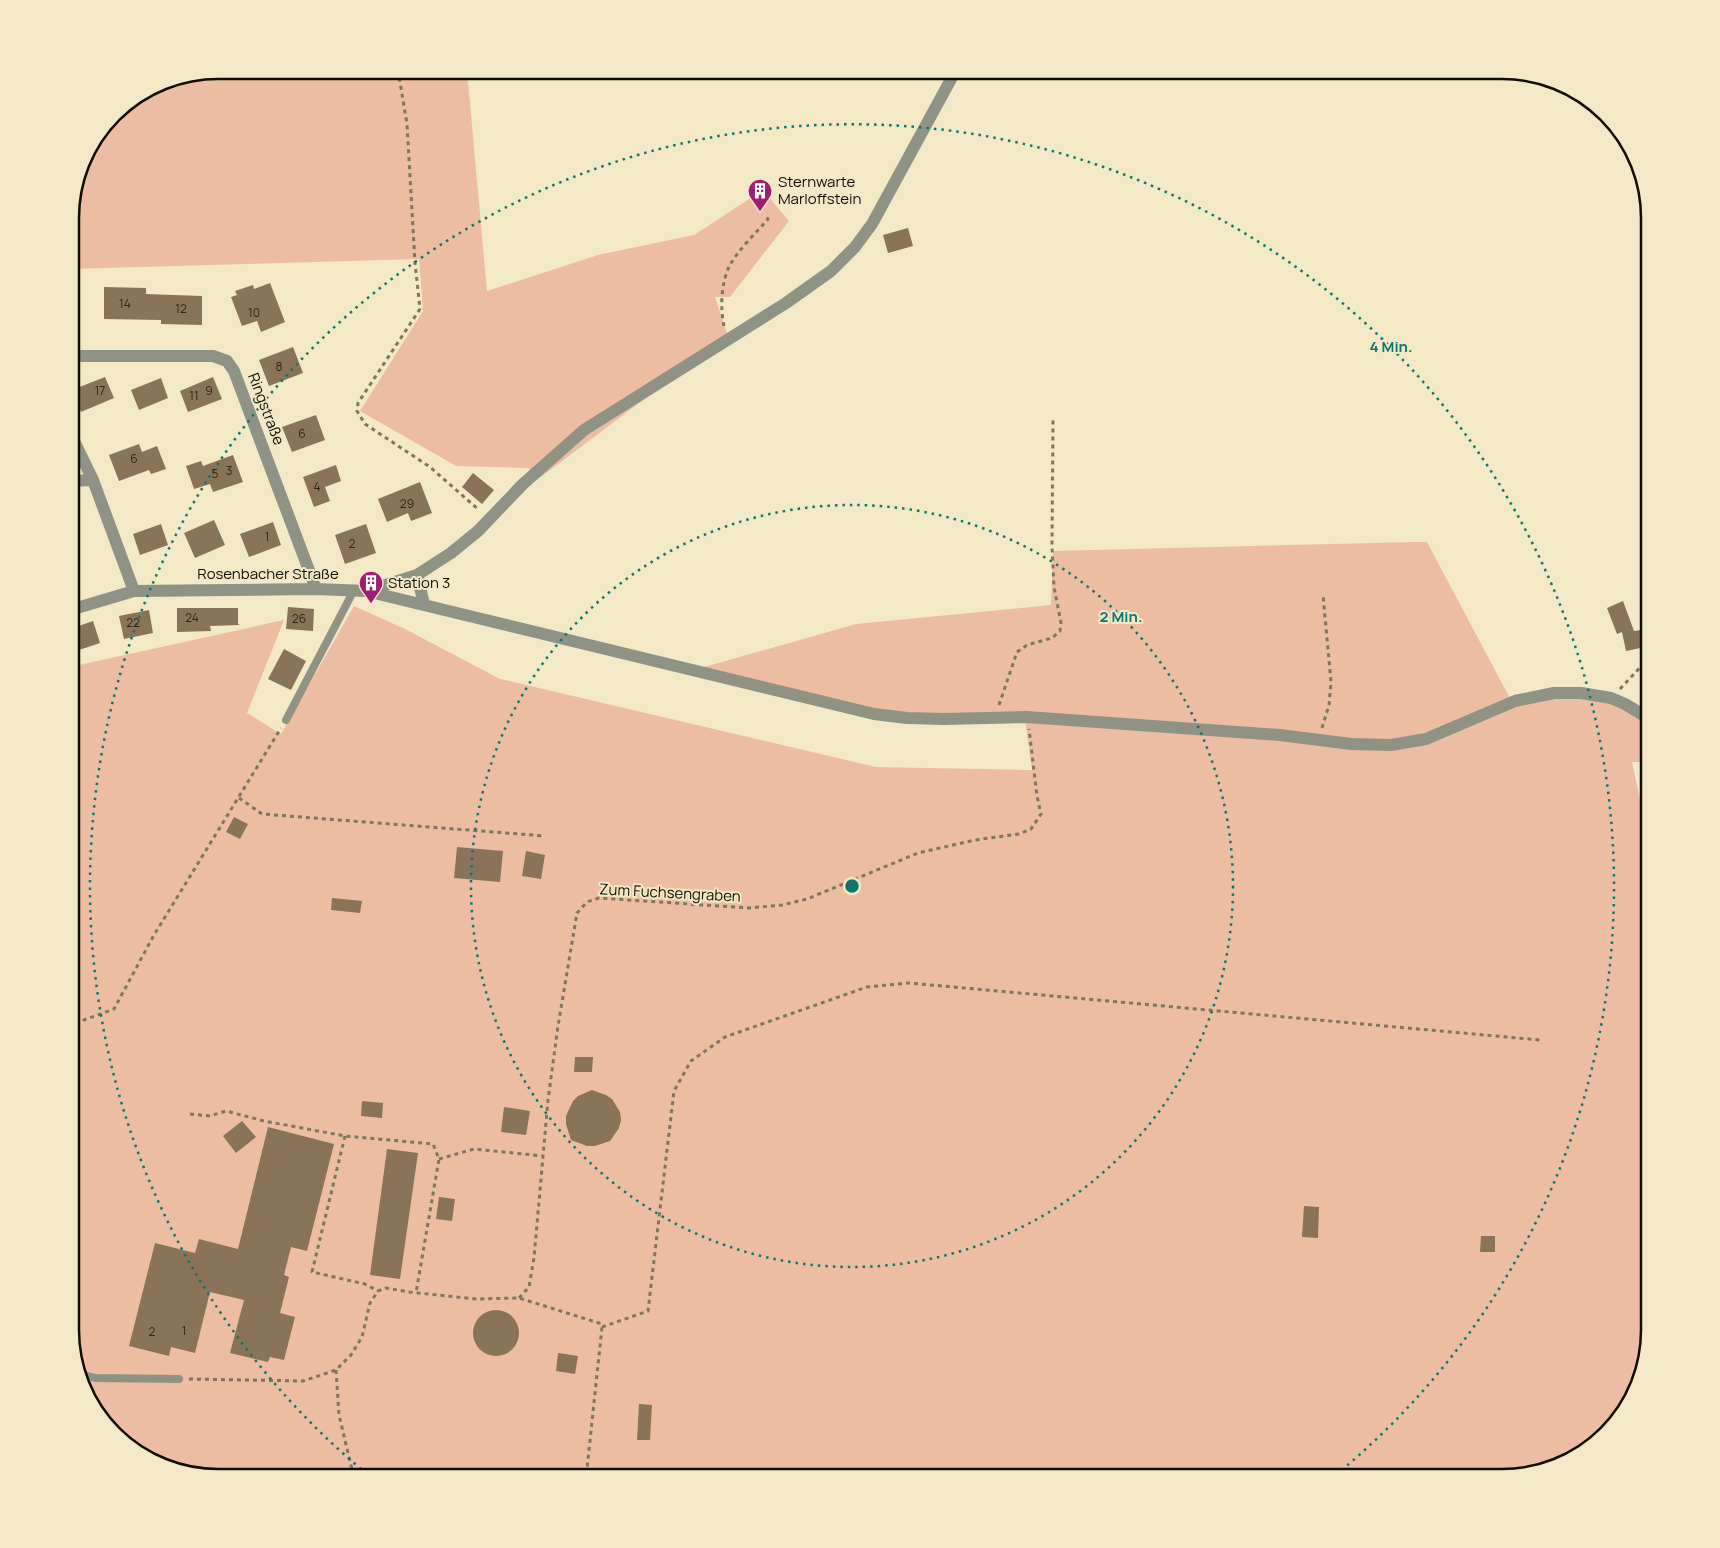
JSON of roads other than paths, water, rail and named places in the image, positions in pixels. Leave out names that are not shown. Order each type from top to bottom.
[{"type":"street","name":"Rosenbacher Straße","points":[[79,607],[134,591],[316,589],[360,591],[417,575],[451,553],[489,519],[523,484],[584,430],[831,271],[855,247],[872,224],[951,79]]},
{"type":"street","name":"Ringstraße","points":[[79,356],[213,356],[227,361],[234,371],[316,589]]},
{"type":"street","points":[[79,451],[93,480],[134,591]]},
{"type":"street","points":[[79,481],[93,480]]},
{"type":"street","points":[[417,575],[424,604]]},
{"type":"street","points":[[360,591],[424,604],[874,714],[906,718],[1027,717],[1280,735],[1351,744],[1391,745],[1426,740],[1515,701],[1554,693],[1581,693],[1612,698],[1641,714]]},
{"type":"lane","points":[[286,720],[360,591]]},
{"type":"lane","points":[[86,1376],[95,1378],[179,1379]]},
{"type":"place","name":"Sternwarte Marloffstein","points":[[760,212]]},
{"type":"place","name":"Station 3","points":[[371,604]]}]
